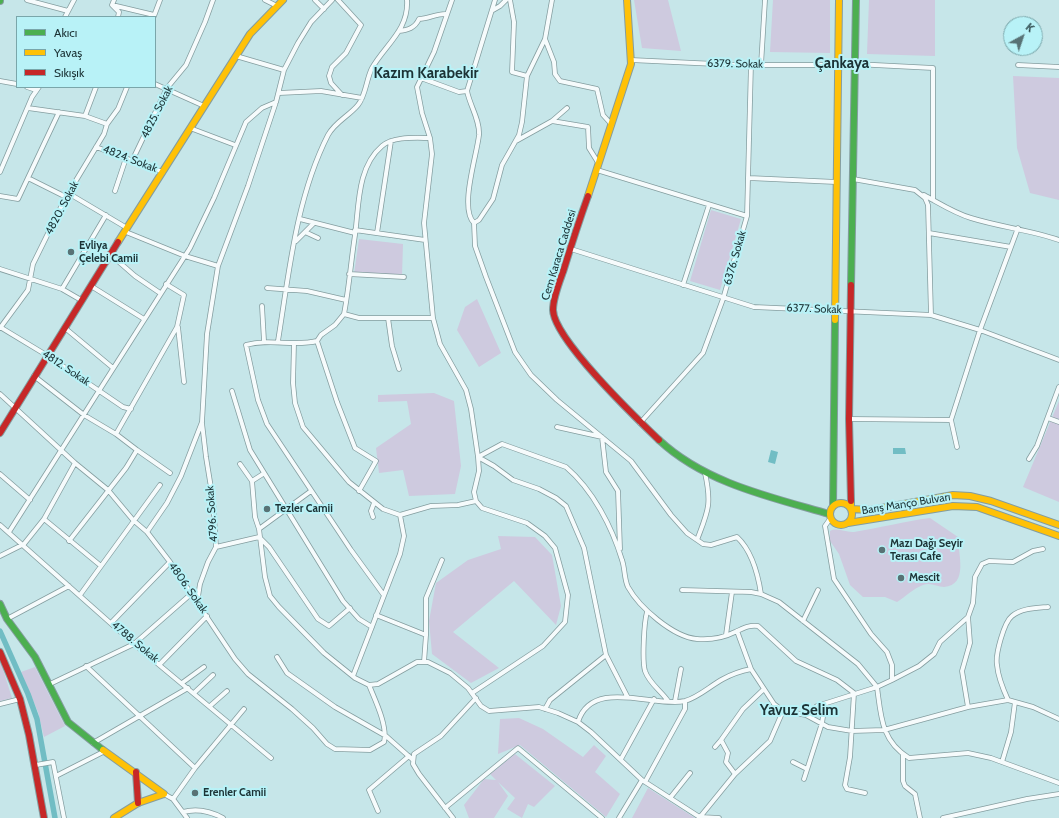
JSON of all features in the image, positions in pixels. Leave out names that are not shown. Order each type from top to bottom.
[{"type":"street","points":[[27,0],[68,11]]},
{"type":"street","points":[[66,16],[74,0]]},
{"type":"street","points":[[112,5],[114,0]]},
{"type":"street","points":[[112,5],[154,16],[160,0]]},
{"type":"street","name":"4825. Sokak","points":[[132,160],[167,88],[186,65],[213,0]]},
{"type":"street","points":[[266,0],[277,6]]},
{"type":"street","points":[[0,433],[14,407],[48,356],[81,300],[92,286],[236,56],[260,22],[283,0]]},
{"type":"street","points":[[315,0],[324,9]]},
{"type":"street","points":[[147,532],[167,503],[181,476],[202,422],[207,334],[218,266],[276,102],[284,70],[298,43],[332,0]]},
{"type":"street","points":[[338,0],[362,25],[346,53],[332,67],[329,76],[331,83],[342,95]]},
{"type":"street","points":[[278,341],[285,289],[310,181],[334,125],[358,105],[362,98],[372,68],[390,46],[399,31],[408,12],[407,0]]},
{"type":"street","points":[[452,0],[434,52],[417,87],[422,113],[430,138],[432,154],[424,223],[433,318],[440,344],[466,390],[471,408],[479,471],[474,492],[476,501],[482,508],[527,523],[545,536],[554,548],[568,594],[565,622],[543,646],[472,693]]},
{"type":"street","points":[[495,0],[467,91],[469,104],[478,121],[479,135],[469,200],[471,219],[474,223],[475,246],[515,352],[531,375],[552,395],[631,461],[671,515],[687,533],[703,544],[711,545],[737,537],[748,551],[754,564],[761,594]]},
{"type":"street","points":[[493,10],[506,0]]},
{"type":"street","points":[[510,0],[514,22],[512,72],[527,76]]},
{"type":"street","points":[[474,223],[479,220],[493,199],[502,165],[519,135],[522,122],[527,76],[545,39],[552,0]]},
{"type":"street","name":"Cem Karaca Caddesi","points":[[627,0],[631,60],[612,125],[553,309],[555,320],[579,356],[640,423],[669,448],[705,473],[765,495],[830,516]]},
{"type":"street","points":[[761,64],[765,0]]},
{"type":"street","points":[[839,0],[833,506],[830,516],[824,526],[834,578],[871,634],[887,652],[892,665],[892,680]]},
{"type":"street","points":[[830,516],[838,525],[848,523],[851,518],[849,420],[856,0]]},
{"type":"street","points":[[112,5],[119,12],[118,16]]},
{"type":"street","points":[[399,31],[408,30],[417,24],[419,19],[425,19],[439,13],[447,14]]},
{"type":"street","points":[[545,39],[554,62],[555,74],[560,81],[597,89],[603,114],[612,125]]},
{"type":"street","points":[[236,56],[284,70]]},
{"type":"street","name":"6379. Sokak","points":[[631,60],[838,65]]},
{"type":"street","name":"6376. Sokak","points":[[640,423],[703,353],[723,299],[747,216],[752,64]]},
{"type":"street","points":[[855,64],[933,68],[933,200]]},
{"type":"street","points":[[1018,65],[1059,67]]},
{"type":"street","points":[[421,78],[460,92],[467,91]]},
{"type":"street","points":[[0,81],[16,84]]},
{"type":"street","points":[[156,84],[204,106]]},
{"type":"street","points":[[0,172],[37,88]]},
{"type":"street","points":[[86,116],[96,88]]},
{"type":"street","name":"4820. Sokak","points":[[0,327],[28,290],[33,264],[67,195],[104,134],[107,124],[118,109],[127,88]]},
{"type":"street","points":[[279,93],[321,91],[362,98]]},
{"type":"street","points":[[8,532],[62,451],[112,368],[185,256],[214,198],[235,145],[246,122],[252,115],[276,102]]},
{"type":"street","points":[[28,108],[86,116],[107,124]]},
{"type":"street","points":[[514,142],[552,121],[567,108]]},
{"type":"street","points":[[0,196],[18,199],[59,112]]},
{"type":"street","points":[[552,121],[588,127],[589,148],[598,167],[709,205],[747,216]]},
{"type":"street","points":[[190,128],[235,145]]},
{"type":"street","points":[[384,594],[351,550],[267,424],[258,400],[246,345],[264,341],[278,341],[294,342],[303,345],[317,341],[321,335],[335,325],[344,314],[359,190],[367,168],[375,153],[383,145],[391,141],[430,138]]},
{"type":"street","points":[[377,233],[391,141]]},
{"type":"street","name":"4824. Sokak","points":[[96,146],[163,172]]},
{"type":"street","points":[[115,191],[126,158]]},
{"type":"street","points":[[28,178],[67,195],[106,215],[126,230],[185,256],[218,266]]},
{"type":"street","points":[[749,178],[836,182]]},
{"type":"street","points":[[853,179],[915,190],[971,218],[1018,228],[1059,240]]},
{"type":"street","points":[[922,193],[928,205],[931,315]]},
{"type":"street","points":[[683,285],[709,205]]},
{"type":"street","points":[[62,289],[106,215]]},
{"type":"street","points":[[300,219],[355,232],[377,233],[425,240]]},
{"type":"street","points":[[295,242],[314,223]]},
{"type":"street","points":[[957,447],[951,420],[980,330],[1018,228]]},
{"type":"street","points":[[305,232],[318,238]]},
{"type":"street","points":[[929,233],[1011,246]]},
{"type":"street","name":"6377. Sokak","points":[[571,249],[723,299],[754,307],[931,315],[980,330],[1059,360]]},
{"type":"street","points":[[111,255],[135,276],[160,293]]},
{"type":"street","points":[[0,270],[31,278],[62,289],[81,300]]},
{"type":"street","points":[[349,274],[404,278]]},
{"type":"street","points":[[166,284],[184,295],[178,327],[184,382]]},
{"type":"street","points":[[92,286],[144,319]]},
{"type":"street","points":[[267,288],[307,291],[346,300]]},
{"type":"street","points":[[262,306],[264,341]]},
{"type":"street","points":[[344,314],[359,318],[433,318]]},
{"type":"street","points":[[388,318],[392,346],[399,369]]},
{"type":"street","name":"4812. Sokak","points":[[0,327],[48,356],[123,407],[131,409]]},
{"type":"street","points":[[116,434],[178,327]]},
{"type":"street","points":[[65,328],[112,368]]},
{"type":"street","points":[[317,341],[336,402],[355,448],[376,460],[359,491]]},
{"type":"street","points":[[294,342],[292,383],[295,403],[303,427],[333,465],[359,491],[383,509],[400,515],[431,506],[458,505],[476,501]]},
{"type":"street","points":[[34,376],[84,415],[116,434],[170,473]]},
{"type":"street","points":[[1029,459],[1037,446],[1059,387]]},
{"type":"street","points":[[232,391],[250,450],[263,474],[344,601],[359,618],[372,627]]},
{"type":"street","name":"4806. Sokak","points":[[0,394],[75,463],[108,490],[133,520],[147,532],[170,562],[235,659],[248,674],[307,723],[327,744],[335,749],[363,751],[370,750],[384,742],[386,736]]},
{"type":"street","points":[[1048,418],[1059,422]]},
{"type":"street","points":[[849,420],[951,420]]},
{"type":"street","name":"4796. Sokak","points":[[197,604],[200,584],[208,562],[216,547],[213,500],[202,422]]},
{"type":"street","points":[[557,427],[602,437]]},
{"type":"street","points":[[602,437],[606,472],[618,491],[620,554]]},
{"type":"street","points":[[478,457],[502,444],[566,467],[574,474],[589,492],[613,534],[628,586],[647,612],[679,633],[695,639],[716,638],[750,625],[758,626],[796,661],[837,680],[854,693]]},
{"type":"street","points":[[69,541],[137,450]]},
{"type":"street","points":[[478,457],[494,466],[513,480],[539,489],[556,498],[566,506],[584,548],[606,655],[628,696]]},
{"type":"street","points":[[0,556],[24,544],[44,519],[75,463]]},
{"type":"street","points":[[240,464],[252,481],[255,517],[259,529],[265,577],[270,596],[324,653],[353,676],[369,685],[378,684],[417,662],[437,665],[444,669],[472,693],[482,706],[489,711],[500,711],[521,707],[545,709],[578,722],[621,758],[644,781],[701,818],[719,818]]},
{"type":"street","points":[[697,540],[709,507],[710,492],[705,473]]},
{"type":"street","points":[[0,474],[30,500]]},
{"type":"street","points":[[252,481],[263,474]]},
{"type":"street","points":[[80,595],[133,520],[160,485]]},
{"type":"street","points":[[259,529],[311,491]]},
{"type":"street","name":"Barış Manço Bulvarı","points":[[851,509],[871,510],[953,495],[970,496],[991,501],[1059,525]]},
{"type":"street","points":[[373,517],[371,511],[374,503]]},
{"type":"street","points":[[833,506],[842,503],[851,509]]},
{"type":"street","name":"Barış Manço Bulvarı","points":[[848,523],[868,521],[953,506],[966,506],[977,507],[1059,536]]},
{"type":"street","points":[[353,676],[400,554],[404,536],[400,515]]},
{"type":"street","points":[[44,519],[101,566]]},
{"type":"street","name":"4788. Sokak","points":[[0,525],[24,544],[134,644],[160,664],[230,725],[271,758]]},
{"type":"street","points":[[216,547],[259,537]]},
{"type":"street","points":[[259,537],[269,547],[318,619],[329,626],[350,608]]},
{"type":"street","points":[[968,707],[962,671],[970,643],[968,617],[973,603],[975,577],[982,564],[989,561],[1013,562],[1033,551],[1043,549]]},
{"type":"street","points":[[424,662],[426,598],[442,560]]},
{"type":"street","points":[[112,623],[170,562]]},
{"type":"street","points":[[8,619],[69,586]]},
{"type":"street","points":[[682,590],[761,594],[779,602],[858,664],[877,687],[884,730],[903,754],[909,758],[968,753],[1002,762],[1059,783]]},
{"type":"street","points":[[803,621],[818,590]]},
{"type":"street","points":[[726,635],[732,592]]},
{"type":"street","points":[[50,684],[134,644],[191,594]]},
{"type":"street","points":[[0,604],[8,619],[35,657],[68,722],[93,743],[136,772],[164,794],[173,798],[187,818]]},
{"type":"street","points":[[1008,700],[996,663],[1006,623],[1012,616],[1022,610],[1048,607]]},
{"type":"street","points":[[647,612],[644,624],[645,671],[650,680],[668,701]]},
{"type":"street","points":[[376,615],[426,636]]},
{"type":"street","points":[[160,664],[207,616]]},
{"type":"street","points":[[806,715],[817,706],[854,693],[877,687],[919,666],[934,654],[940,642],[968,617]]},
{"type":"street","points":[[737,631],[751,669],[774,704],[783,711],[806,715],[828,727],[852,732],[884,730],[968,707],[1008,700],[1033,707],[1059,719]]},
{"type":"street","points":[[0,653],[20,699],[36,765],[44,818]]},
{"type":"street","points":[[545,709],[550,700],[606,655]]},
{"type":"street","points":[[277,657],[286,672],[335,707],[386,736],[413,760]]},
{"type":"street","points":[[86,666],[195,768]]},
{"type":"street","points":[[182,683],[204,667]]},
{"type":"street","points":[[675,701],[681,669]]},
{"type":"street","points":[[578,722],[580,713],[591,704],[611,697],[628,696],[668,701],[685,701],[723,679],[751,669]]},
{"type":"street","points":[[194,694],[213,676]]},
{"type":"street","points":[[369,685],[377,703],[386,736]]},
{"type":"street","points":[[93,743],[188,688]]},
{"type":"street","points":[[715,747],[743,710],[764,689]]},
{"type":"street","points":[[210,706],[227,691]]},
{"type":"street","points":[[854,693],[852,732],[845,785],[847,788],[865,793]]},
{"type":"street","points":[[453,818],[419,774],[413,764],[414,754],[441,736],[476,698]]},
{"type":"street","points":[[0,704],[20,699]]},
{"type":"street","points":[[621,758],[654,699]]},
{"type":"street","points":[[620,817],[644,781],[685,709],[685,701]]},
{"type":"street","points":[[1002,762],[1011,732],[1015,702]]},
{"type":"street","points":[[804,779],[822,723],[825,704]]},
{"type":"street","points":[[173,798],[195,768],[244,709]]},
{"type":"street","points":[[701,818],[736,774],[770,741],[783,711]]},
{"type":"street","points":[[721,740],[728,753],[726,762],[736,774]]},
{"type":"street","points":[[445,808],[518,748],[602,818]]},
{"type":"street","points":[[56,776],[105,751]]},
{"type":"street","points":[[903,754],[903,781],[905,786],[915,794],[920,818]]},
{"type":"street","points":[[378,811],[369,790],[409,756]]},
{"type":"street","points":[[36,765],[53,762],[56,758]]},
{"type":"street","points":[[53,762],[64,818]]},
{"type":"street","points":[[793,762],[807,769]]},
{"type":"street","points":[[136,772],[138,803]]},
{"type":"street","points":[[670,798],[690,773]]},
{"type":"street","points":[[114,818],[138,803],[164,794]]},
{"type":"street","points":[[943,818],[1027,799],[1059,794]]},
{"type":"street","points":[[184,812],[190,810],[205,810],[223,818]]},
{"type":"shaded area","points":[[634,0],[668,0],[681,51],[642,48]]},
{"type":"shaded area","points":[[773,0],[830,0],[830,53],[770,52]]},
{"type":"shaded area","points":[[869,0],[935,0],[935,56],[867,54]]},
{"type":"shaded area","points":[[1013,76],[1059,78],[1059,200],[1030,193],[1017,148]]},
{"type":"shaded area","points":[[711,210],[741,219],[720,290],[690,281]]},
{"type":"shaded area","points":[[359,239],[403,244],[402,276],[354,274]]},
{"type":"shaded area","points":[[477,299],[501,353],[479,367],[457,330],[465,307]]},
{"type":"shaded area","points":[[434,393],[454,401],[461,466],[455,494],[409,496],[403,470],[379,473],[376,448],[411,424],[407,401],[378,402],[378,395]]},
{"type":"shaded area","points":[[1059,401],[1059,502],[1023,487]]},
{"type":"shaded area","points":[[930,518],[958,537],[960,568],[957,581],[952,585],[944,587],[929,584],[920,586],[897,602],[885,597],[863,597],[850,585],[839,554],[830,541],[830,531],[839,530],[854,532]]},
{"type":"shaded area","points":[[498,536],[535,537],[552,555],[561,606],[556,625],[514,581],[453,632],[499,668],[471,683],[432,654],[429,621],[436,583],[468,560],[501,549]]},
{"type":"shaded area","points":[[1,663],[12,698],[0,701],[0,664]]},
{"type":"shaded area","points":[[35,667],[65,726],[44,737],[38,712],[21,672]]},
{"type":"shaded area","points":[[519,718],[543,729],[583,757],[594,745],[606,756],[595,772],[620,794],[606,817],[520,745],[498,754],[500,719]]},
{"type":"shaded area","points":[[515,754],[555,786],[534,807],[528,804],[522,818],[507,809],[515,798],[498,782],[508,796],[494,818],[469,818],[464,805],[484,779],[496,780],[490,774]]},
{"type":"shaded area","points":[[648,788],[695,818],[632,818]]},
{"type":"water","points":[[893,448],[905,448],[906,454],[893,454]]},
{"type":"water","points":[[771,450],[778,452],[775,464],[768,462]]},
{"type":"waterway","points":[[0,631],[28,694],[37,719],[55,818]]},
{"type":"traffic: fast","points":[[851,285],[856,0]]},
{"type":"traffic: fast","points":[[833,506],[835,320]]},
{"type":"traffic: fast","points":[[659,440],[677,455],[717,478],[739,487],[829,514]]},
{"type":"traffic: fast","points":[[0,604],[7,619],[35,657],[68,722],[103,750]]},
{"type":"traffic: slow","points":[[118,242],[250,34],[283,0]]},
{"type":"traffic: slow","points":[[588,196],[631,64],[627,0]]},
{"type":"traffic: slow","points":[[835,320],[839,0]]},
{"type":"traffic: slow","points":[[851,501],[851,509],[871,510],[953,495],[970,496],[991,501],[1059,525]]},
{"type":"traffic: slow","points":[[841,503],[849,506],[852,514],[849,522],[841,525],[833,522],[830,514],[833,506],[841,503]]},
{"type":"traffic: slow","points":[[848,523],[953,506],[977,507],[1059,536]]},
{"type":"traffic: slow","points":[[103,750],[164,794]]},
{"type":"traffic: slow","points":[[114,818],[138,803],[164,794]]},
{"type":"traffic: jam","points":[[588,196],[556,291],[553,310],[557,323],[581,358],[616,397],[659,440]]},
{"type":"traffic: jam","points":[[0,433],[118,242]]},
{"type":"traffic: jam","points":[[851,285],[849,419],[851,501]]},
{"type":"traffic: jam","points":[[0,652],[20,699],[29,735],[44,818]]},
{"type":"traffic: jam","points":[[136,772],[138,803]]},
{"type":"place","name":"Evliya Çelebi Camii","points":[[71,252]]},
{"type":"place","name":"Tezler Camii","points":[[267,509]]},
{"type":"place","name":"Mazı Dağı Seyir Terası Cafe","points":[[882,550]]},
{"type":"place","name":"Mescit","points":[[901,578]]},
{"type":"place","name":"Erenler Camii","points":[[195,793]]},
{"type":"district","name":"Çankaya","points":[[842,64]]},
{"type":"district","name":"Kazım Karabekir","points":[[426,74]]},
{"type":"district","name":"Yavuz Selim","points":[[799,711]]}]
